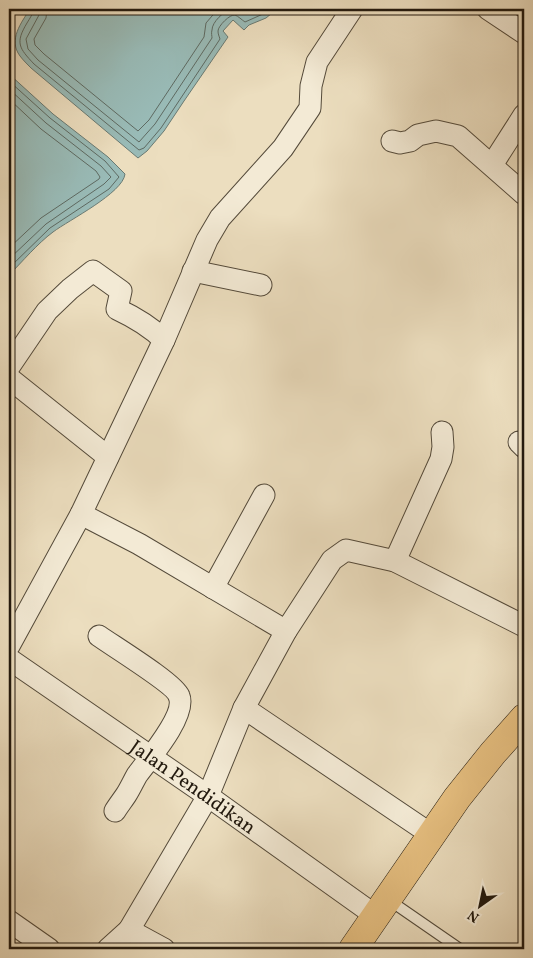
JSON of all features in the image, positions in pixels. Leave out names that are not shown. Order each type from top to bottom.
[{"type":"highway","points":[[353,949],[457,798],[524,718]]},
{"type":"street","points":[[9,646],[81,514],[164,340],[207,240],[220,218],[283,148],[310,108],[311,86],[317,62],[352,9]]},
{"type":"street","points":[[488,9],[524,33]]},
{"type":"street","points":[[492,165],[524,115]]},
{"type":"street","points":[[392,141],[400,143],[410,141],[418,135],[436,131],[458,136],[524,194]]},
{"type":"street","points":[[193,271],[261,285]]},
{"type":"street","points":[[9,367],[46,311],[70,289],[94,272],[121,291],[117,309],[154,330],[164,340]]},
{"type":"street","points":[[9,378],[108,457]]},
{"type":"street","points":[[395,562],[441,459],[443,447],[442,432]]},
{"type":"street","points":[[213,588],[264,495]]},
{"type":"street","points":[[81,514],[139,544],[286,631]]},
{"type":"street","points":[[108,949],[129,930],[208,796],[244,708],[286,631],[332,560],[346,550],[395,562],[524,626]]},
{"type":"street","points":[[99,636],[160,678],[179,696],[180,708],[176,719],[114,811]]},
{"type":"street","name":"Jalan Pendidikan","points":[[9,659],[208,796],[382,907]]},
{"type":"street","points":[[244,708],[432,835]]},
{"type":"street","points":[[9,921],[49,949]]},
{"type":"street","points":[[129,930],[164,949]]},
{"type":"lane","points":[[382,907],[460,949]]},
{"type":"water","points":[[30,9],[277,9],[266,18],[249,25],[244,30],[233,20],[223,31],[228,37],[164,131],[147,151],[138,158],[31,68],[20,56],[15,44],[17,32]]},
{"type":"water","points":[[9,74],[53,114],[108,157],[125,174],[122,181],[106,198],[47,237],[9,275]]}]
